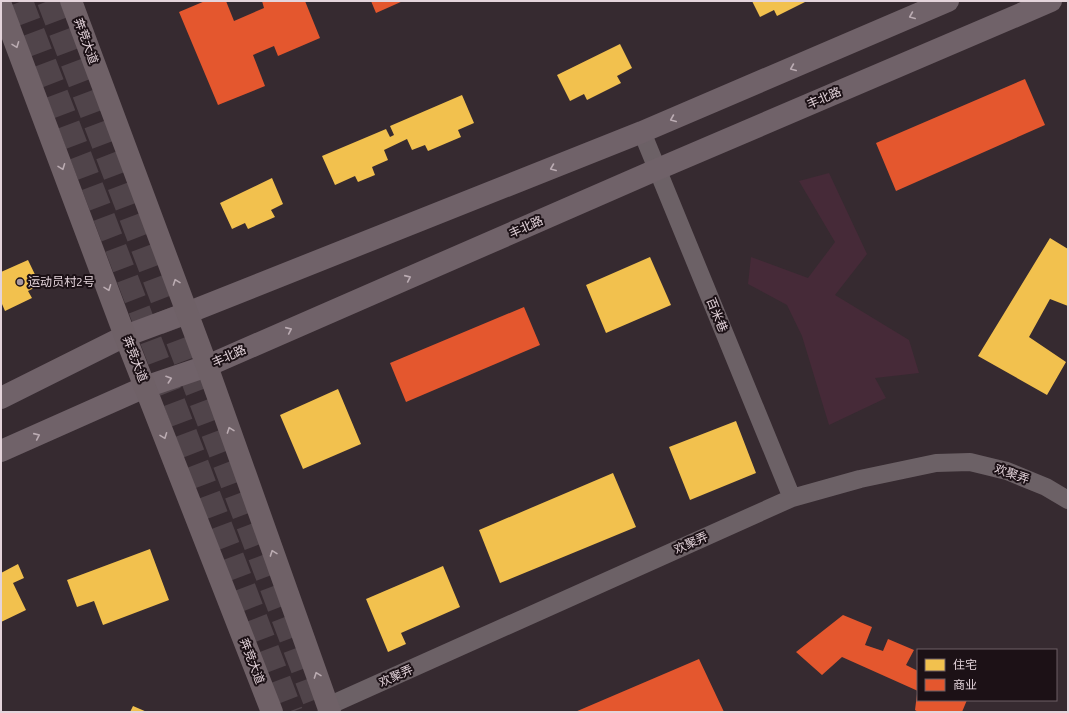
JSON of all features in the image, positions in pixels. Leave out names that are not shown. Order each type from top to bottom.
[{"type":"main road","name":"奔竞大道","points":[[71,1],[207,366],[329,709]]},
{"type":"main road","points":[[1,398],[125,336],[187,313],[642,132],[948,1]]},
{"type":"main road","name":"丰北路","points":[[1,451],[146,387],[207,366],[658,169],[1051,1]]},
{"type":"main road","name":"奔竞大道","points":[[2,7],[125,336],[272,712]]},
{"type":"street","name":"百米巷","points":[[642,132],[792,498]]},
{"type":"street","name":"欢聚弄","points":[[329,709],[792,498],[860,479],[936,463],[970,462],[1007,470],[1046,487],[1068,500]]},
{"type":"shaded area","points":[[829,173],[867,254],[835,295],[909,340],[919,373],[875,378],[886,398],[829,425],[802,336],[787,305],[748,284],[751,257],[808,278],[835,242],[799,181]]},
{"type":"building: 住宅","points":[[752,1],[807,1],[777,16],[774,10],[760,17]]},
{"type":"building: 住宅","points":[[620,44],[632,68],[617,76],[621,83],[587,100],[584,94],[570,101],[557,75]]},
{"type":"building: 住宅","points":[[462,95],[474,123],[458,130],[461,137],[428,151],[425,145],[412,150],[407,139],[384,150],[388,160],[372,167],[375,175],[358,182],[355,176],[335,185],[322,156],[386,129],[390,137],[394,135],[390,126]]},
{"type":"building: 住宅","points":[[272,178],[283,204],[271,210],[275,217],[248,229],[245,223],[232,229],[220,203]]},
{"type":"building: 住宅","points":[[1050,238],[1068,249],[1068,306],[1050,299],[1029,337],[1066,362],[1047,395],[978,356]]},
{"type":"building: 住宅","points":[[650,257],[671,305],[606,333],[586,285]]},
{"type":"building: 住宅","name":"运动员村2号","points":[[28,260],[40,285],[28,291],[32,298],[5,311],[2,304],[1,305],[1,272]]},
{"type":"building: 住宅","points":[[338,389],[361,444],[303,469],[280,415]]},
{"type":"building: 住宅","points":[[736,421],[756,473],[690,500],[669,447]]},
{"type":"building: 住宅","points":[[613,473],[636,527],[500,583],[479,530]]},
{"type":"building: 住宅","points":[[150,549],[169,600],[103,625],[94,601],[77,607],[67,580]]},
{"type":"building: 住宅","points":[[18,564],[24,578],[13,583],[26,610],[1,622],[1,573]]},
{"type":"building: 住宅","points":[[443,566],[460,607],[401,633],[406,644],[388,652],[366,599]]},
{"type":"building: 住宅","points":[[133,706],[147,712],[130,712]]},
{"type":"building: 商业","points":[[205,1],[226,1],[234,21],[264,8],[262,1],[305,1],[320,38],[278,56],[274,46],[253,55],[265,86],[218,105],[179,12]]},
{"type":"building: 商业","points":[[371,1],[403,1],[376,13]]},
{"type":"building: 商业","points":[[1025,79],[1045,125],[896,191],[876,143]]},
{"type":"building: 商业","points":[[524,307],[540,345],[406,402],[390,363]]},
{"type":"building: 商业","points":[[843,615],[872,627],[865,645],[883,651],[888,639],[914,650],[906,665],[917,670],[917,691],[842,657],[822,675],[796,652]]},
{"type":"building: 商业","points":[[699,659],[724,712],[575,712]]},
{"type":"building: 商业","points":[[917,694],[917,701],[967,701],[962,712],[918,712],[915,710]]},
{"type":"tunnel","points":[[22,1],[292,712]]},
{"type":"tunnel","points":[[48,1],[318,712]]},
{"type":"place","name":"运动员村2号","points":[[20,282]]}]
